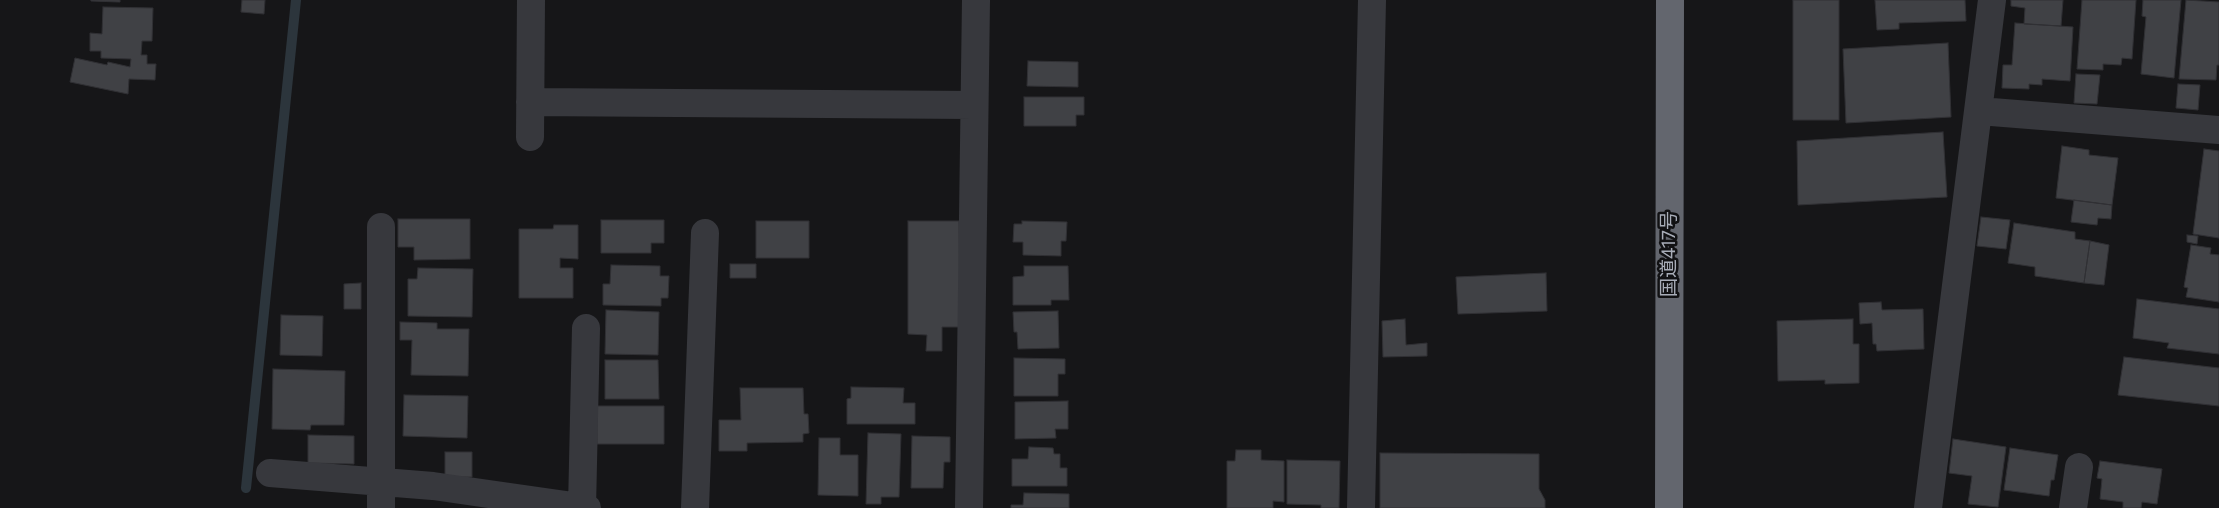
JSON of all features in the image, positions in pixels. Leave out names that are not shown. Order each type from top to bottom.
[{"type":"highway","name":"国道417号","points":[[1669,508],[1670,0]]},
{"type":"street","points":[[530,137],[531,0]]},
{"type":"street","points":[[969,508],[976,0]]},
{"type":"street","points":[[1361,508],[1372,0]]},
{"type":"street","points":[[1928,508],[1992,0]]},
{"type":"street","points":[[530,102],[974,105]]},
{"type":"street","points":[[1979,111],[2219,130]]},
{"type":"street","points":[[381,227],[381,495]]},
{"type":"street","points":[[696,508],[705,233]]},
{"type":"street","points":[[582,508],[586,328]]},
{"type":"street","points":[[2074,508],[2079,467]]},
{"type":"street","points":[[270,473],[381,495],[433,486],[587,508]]},
{"type":"building","points":[[120,0],[120,2],[91,1]]},
{"type":"building","points":[[242,0],[265,0],[264,14],[241,12]]},
{"type":"building","points":[[1793,0],[1839,0],[1839,120],[1793,120]]},
{"type":"building","points":[[1875,0],[1965,0],[1966,21],[1899,23],[1899,29],[1877,30]]},
{"type":"building","points":[[2011,0],[2063,0],[2061,26],[2024,24],[2025,8],[2011,6]]},
{"type":"building","points":[[2082,0],[2136,0],[2132,59],[2122,58],[2121,65],[2103,64],[2103,70],[2077,69]]},
{"type":"building","points":[[2143,0],[2181,0],[2174,78],[2141,74],[2146,17],[2142,16]]},
{"type":"building","points":[[2186,0],[2219,2],[2219,65],[2217,65],[2216,80],[2179,79]]},
{"type":"building","points":[[103,7],[153,8],[152,41],[142,41],[141,55],[147,55],[147,64],[156,64],[155,80],[129,79],[128,94],[70,82],[75,58],[107,65],[108,62],[130,67],[131,59],[101,58],[101,51],[90,51],[90,33],[102,34]]},
{"type":"building","points":[[2015,23],[2073,27],[2070,81],[2042,79],[2042,85],[2029,84],[2029,89],[2002,88],[2003,65],[2012,65]]},
{"type":"building","points":[[1948,43],[1951,117],[1846,123],[1843,49]]},
{"type":"building","points":[[1028,61],[1078,62],[1078,87],[1027,86]]},
{"type":"building","points":[[2076,74],[2100,75],[2097,104],[2074,103]]},
{"type":"building","points":[[2178,84],[2200,85],[2198,110],[2176,108]]},
{"type":"building","points":[[1024,97],[1084,97],[1084,115],[1076,115],[1076,126],[1024,126]]},
{"type":"building","points":[[1943,132],[1947,197],[1798,205],[1797,141]]},
{"type":"building","points":[[2062,146],[2089,150],[2089,155],[2118,158],[2112,205],[2056,198]]},
{"type":"building","points":[[2204,149],[2219,151],[2219,238],[2193,234]]},
{"type":"building","points":[[2074,200],[2112,205],[2111,219],[2098,218],[2097,225],[2071,222]]},
{"type":"building","points":[[1981,217],[2010,220],[2006,249],[1977,246]]},
{"type":"building","points":[[398,219],[470,219],[470,259],[414,260],[414,247],[398,247]]},
{"type":"building","points":[[601,220],[664,220],[664,243],[651,243],[651,253],[601,253]]},
{"type":"building","points":[[756,221],[809,221],[809,258],[756,258]]},
{"type":"building","points":[[908,221],[959,221],[960,327],[942,327],[942,351],[926,351],[927,335],[908,334]]},
{"type":"building","points":[[1022,221],[1067,222],[1066,241],[1061,241],[1061,256],[1023,255],[1023,242],[1013,242],[1014,224],[1022,224]]},
{"type":"building","points":[[2014,223],[2075,232],[2075,239],[2090,241],[2084,283],[2035,276],[2035,267],[2008,263]]},
{"type":"building","points":[[554,225],[578,225],[578,259],[560,258],[560,268],[573,268],[573,298],[519,298],[519,229],[553,229]]},
{"type":"building","points":[[2187,235],[2198,236],[2197,244],[2187,242]]},
{"type":"building","points":[[2090,241],[2109,245],[2104,285],[2084,283]]},
{"type":"building","points":[[2191,245],[2211,248],[2210,254],[2219,255],[2219,302],[2186,297],[2188,288],[2184,287]]},
{"type":"building","points":[[730,264],[756,264],[756,278],[730,278]]},
{"type":"building","points":[[611,265],[660,266],[660,276],[669,276],[668,298],[661,298],[661,306],[603,305],[603,284],[610,284]]},
{"type":"building","points":[[1024,266],[1068,266],[1069,300],[1051,300],[1051,305],[1013,305],[1013,277],[1024,276]]},
{"type":"building","points":[[418,268],[473,269],[472,317],[408,316],[408,279],[417,279]]},
{"type":"building","points":[[1546,273],[1547,311],[1458,314],[1456,277]]},
{"type":"building","points":[[361,283],[361,309],[344,309],[344,284]]},
{"type":"building","points":[[2137,299],[2219,309],[2219,354],[2167,348],[2169,343],[2133,338]]},
{"type":"building","points":[[1881,302],[1882,310],[1923,309],[1924,349],[1877,351],[1876,344],[1873,344],[1872,323],[1860,324],[1859,303]]},
{"type":"building","points":[[606,310],[659,312],[658,355],[605,354]]},
{"type":"building","points":[[1058,311],[1059,348],[1018,349],[1017,332],[1014,332],[1013,312]]},
{"type":"building","points":[[281,315],[323,316],[322,356],[280,355]]},
{"type":"building","points":[[1405,319],[1406,345],[1427,343],[1427,356],[1383,357],[1382,321]]},
{"type":"building","points":[[1853,319],[1853,344],[1859,344],[1859,383],[1825,384],[1825,380],[1778,381],[1777,321]]},
{"type":"building","points":[[400,322],[437,323],[437,329],[469,329],[468,376],[411,375],[412,340],[400,340]]},
{"type":"building","points":[[2124,357],[2219,368],[2219,406],[2118,395]]},
{"type":"building","points":[[1014,358],[1065,359],[1065,374],[1058,374],[1058,396],[1014,396]]},
{"type":"building","points":[[605,360],[658,360],[659,399],[605,399]]},
{"type":"building","points":[[273,369],[345,371],[344,425],[311,425],[310,430],[272,429]]},
{"type":"building","points":[[851,387],[904,388],[903,403],[915,403],[915,424],[847,424],[847,399],[851,398]]},
{"type":"building","points":[[740,388],[803,388],[804,414],[808,414],[809,433],[803,434],[803,442],[747,443],[747,451],[719,451],[719,420],[741,420]]},
{"type":"building","points":[[404,395],[468,396],[467,438],[403,436]]},
{"type":"building","points":[[1068,401],[1068,429],[1055,429],[1056,438],[1015,439],[1015,402]]},
{"type":"building","points":[[597,406],[664,406],[664,444],[597,444]]},
{"type":"building","points":[[868,433],[901,434],[899,497],[881,497],[881,504],[866,504]]},
{"type":"building","points":[[308,435],[354,436],[354,464],[308,463]]},
{"type":"building","points":[[912,436],[950,437],[950,462],[944,462],[943,488],[911,488]]},
{"type":"building","points":[[819,438],[840,438],[840,455],[858,455],[858,496],[818,495]]},
{"type":"building","points":[[1953,439],[2006,447],[1998,507],[1968,504],[1972,476],[1949,473]]},
{"type":"building","points":[[1029,447],[1053,448],[1054,454],[1060,454],[1060,468],[1067,468],[1067,486],[1012,486],[1012,459],[1028,459]]},
{"type":"building","points":[[2010,448],[2058,455],[2049,496],[2004,490]]},
{"type":"building","points":[[1236,450],[1261,450],[1261,460],[1284,461],[1284,502],[1273,501],[1273,508],[1227,508],[1227,461],[1235,461]]},
{"type":"building","points":[[445,452],[472,452],[472,477],[445,477]]},
{"type":"building","points":[[1380,453],[1539,454],[1539,489],[1545,500],[1545,508],[1380,508]]},
{"type":"building","points":[[1287,460],[1340,461],[1339,508],[1321,508],[1321,505],[1287,504]]},
{"type":"building","points":[[2100,461],[2162,469],[2157,504],[2142,502],[2141,508],[2123,508],[2123,502],[2100,499],[2102,479],[2097,478]]},
{"type":"building","points":[[1024,493],[1069,494],[1069,508],[1011,508],[1011,505],[1023,505]]},
{"type":"waterway","points":[[246,488],[296,0]]}]
